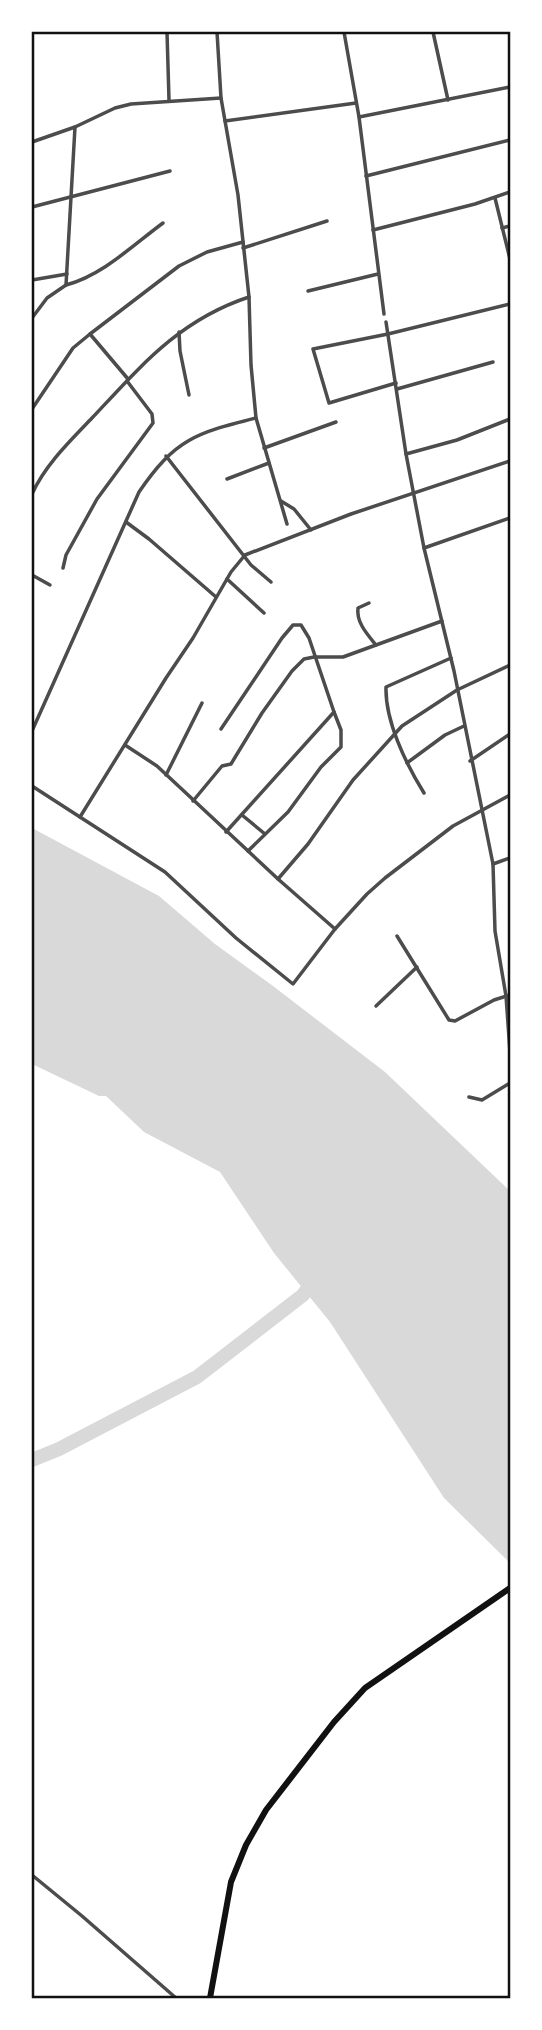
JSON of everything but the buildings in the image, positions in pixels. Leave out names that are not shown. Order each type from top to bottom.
[{"type":"main road","points":[[209,1998],[231,1882],[246,1845],[266,1810],[334,1722],[365,1688],[510,1588]]},
{"type":"street","points":[[167,32],[169,100]]},
{"type":"street","points":[[217,32],[221,99],[238,195],[249,297],[251,365],[257,418],[292,537]]},
{"type":"street","points":[[345,32],[359,117],[384,314]]},
{"type":"street","points":[[433,32],[448,100]]},
{"type":"street","points":[[359,117],[510,88]]},
{"type":"street","points":[[32,142],[75,128],[115,108],[131,104],[221,99]]},
{"type":"street","points":[[225,121],[356,103]]},
{"type":"street","points":[[66,285],[75,128]]},
{"type":"street","points":[[366,176],[510,140]]},
{"type":"street","points":[[32,207],[170,171]]},
{"type":"street","points":[[373,230],[510,192]]},
{"type":"street","points":[[495,198],[510,259]]},
{"type":"street","points":[[243,248],[327,221]]},
{"type":"street","points":[[32,318],[47,298],[66,285],[99,271],[163,223]]},
{"type":"street","points":[[502,228],[510,226]]},
{"type":"street","points":[[32,409],[73,348],[90,334],[179,266],[207,252],[243,242]]},
{"type":"street","points":[[32,280],[67,274]]},
{"type":"street","points":[[308,291],[378,274]]},
{"type":"street","points":[[32,494],[52,461],[127,380],[179,332],[208,313],[249,297]]},
{"type":"street","points":[[493,362],[329,403],[313,352],[317,346],[388,334],[510,304]]},
{"type":"street","points":[[386,321],[406,454],[424,548],[451,658],[493,864],[495,931],[508,995],[510,1052]]},
{"type":"street","points":[[179,332],[188,395]]},
{"type":"street","points":[[63,568],[66,555],[97,499],[153,423],[152,414],[90,334]]},
{"type":"street","points":[[32,731],[139,492],[166,456],[194,436],[257,418]]},
{"type":"street","points":[[406,454],[457,440],[510,419]]},
{"type":"street","points":[[264,448],[335,422]]},
{"type":"street","points":[[166,456],[245,555],[271,582]]},
{"type":"street","points":[[80,817],[227,579],[245,555],[510,461]]},
{"type":"street","points":[[227,479],[269,463]]},
{"type":"street","points":[[281,501],[294,509],[311,530]]},
{"type":"street","points":[[424,548],[510,518]]},
{"type":"street","points":[[125,522],[149,539],[216,597]]},
{"type":"street","points":[[32,575],[50,585]]},
{"type":"street","points":[[227,579],[264,613]]},
{"type":"street","points":[[369,603],[358,608],[357,612],[363,630],[376,645]]},
{"type":"street","points":[[193,801],[222,766],[231,764],[262,713],[292,671],[304,659],[342,657],[442,621]]},
{"type":"street","points":[[221,729],[265,660],[293,625],[299,624],[306,631],[341,730],[341,747],[321,767],[288,812],[248,851]]},
{"type":"street","points":[[424,793],[407,764],[385,691],[387,685],[451,658]]},
{"type":"street","points":[[278,880],[308,844],[353,780],[407,722],[457,690],[510,665]]},
{"type":"street","points":[[166,775],[202,704]]},
{"type":"street","points":[[226,832],[334,712]]},
{"type":"street","points":[[407,764],[430,745],[464,726]]},
{"type":"street","points":[[470,761],[510,734]]},
{"type":"street","points":[[125,745],[166,775],[278,880],[335,929]]},
{"type":"street","points":[[32,786],[165,873],[236,938],[292,984],[296,983],[335,929],[385,878],[445,832],[510,795]]},
{"type":"street","points":[[241,815],[265,834]]},
{"type":"street","points":[[493,864],[510,858]]},
{"type":"street","points":[[397,936],[451,1021],[508,995]]},
{"type":"street","points":[[376,1006],[417,967]]},
{"type":"street","points":[[469,1097],[482,1100],[510,1083]]},
{"type":"street","points":[[32,1875],[176,1998]]},
{"type":"shaded area","points":[[32,828],[159,896],[215,944],[385,1072],[510,1191],[510,1563],[444,1498],[330,1322],[274,1253],[220,1172],[144,1132],[106,1096],[99,1096],[32,1064]]},
{"type":"waterway","points":[[32,1460],[59,1449],[197,1377],[303,1295],[316,1276]]}]
